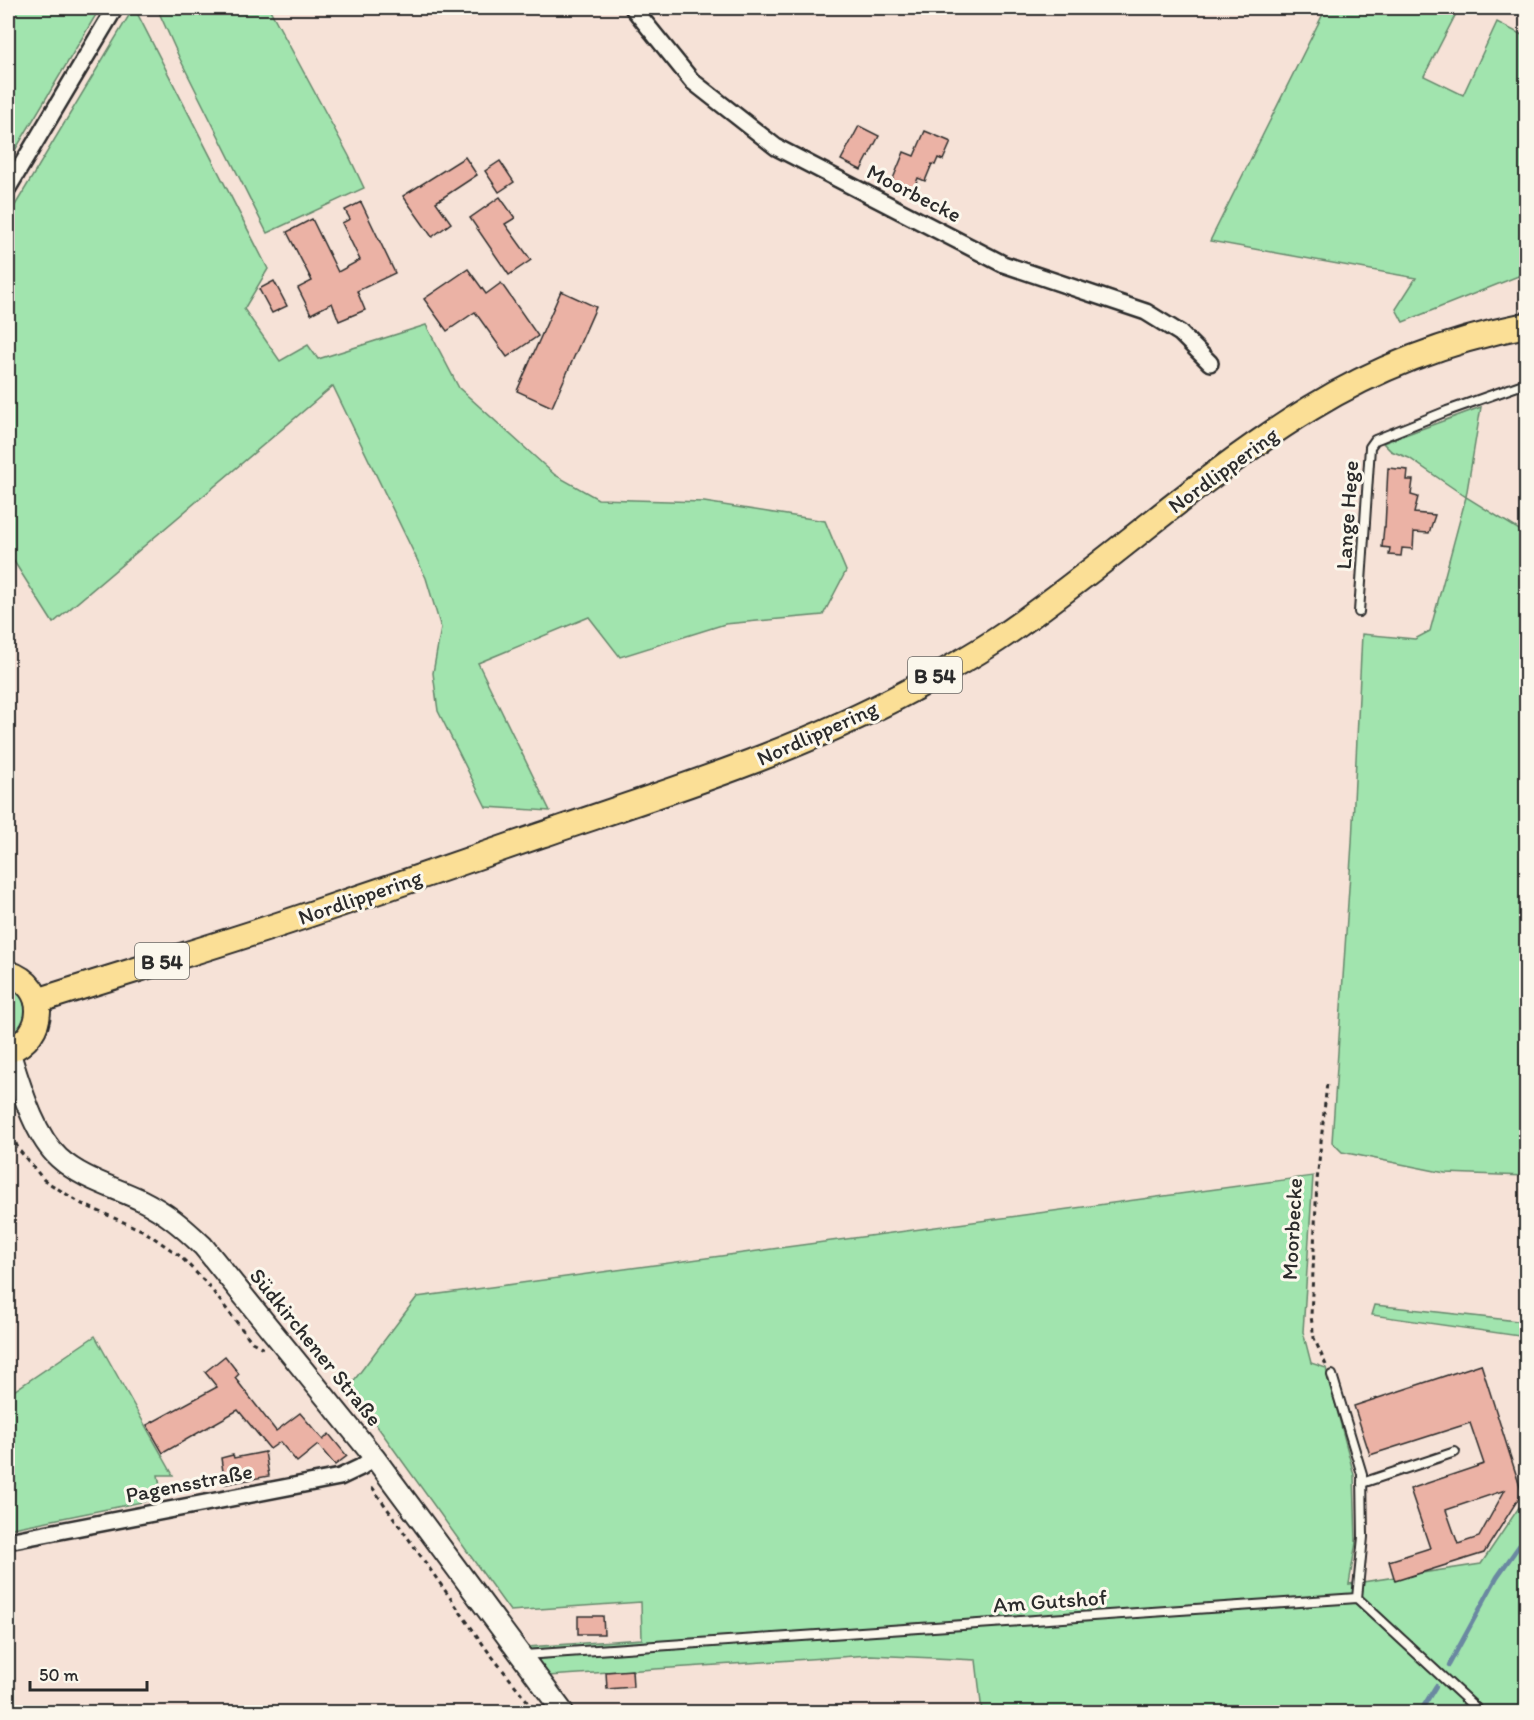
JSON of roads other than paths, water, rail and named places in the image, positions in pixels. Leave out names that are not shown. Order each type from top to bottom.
[{"type":"main road","name":"Nordlippering","points":[[37,1001],[288,922],[649,798],[775,754],[847,722],[912,689],[1002,636],[1256,444],[1313,406],[1372,375],[1430,352],[1498,331],[1527,325]]},
{"type":"main road","points":[[8,973],[22,979],[31,989],[37,1001],[38,1014],[36,1026],[29,1037],[20,1046],[8,1051]]},
{"type":"street","points":[[8,188],[115,8]]},
{"type":"street","name":"Moorbecke","points":[[633,8],[692,81],[776,147],[1003,264],[1146,312],[1180,333],[1210,363]]},
{"type":"street","name":"Südkirchener Straße","points":[[8,1051],[34,1120],[59,1158],[74,1169],[141,1200],[173,1218],[203,1246],[367,1462],[563,1713]]},
{"type":"street","name":"Pagensstraße","points":[[8,1541],[340,1477],[367,1462]]},
{"type":"lane","name":"Lange Hege","points":[[1359,612],[1370,447],[1375,440],[1447,411],[1527,383]]},
{"type":"lane","points":[[1332,1375],[1362,1474],[1363,1537],[1357,1598],[1480,1713]]},
{"type":"lane","points":[[1362,1483],[1455,1452]]},
{"type":"lane","name":"Am Gutshof","points":[[519,1656],[1357,1598]]},
{"type":"waterway","points":[[1449,1665],[1497,1577],[1526,1536]]},
{"type":"waterway","points":[[1420,1712],[1436,1686]]}]
